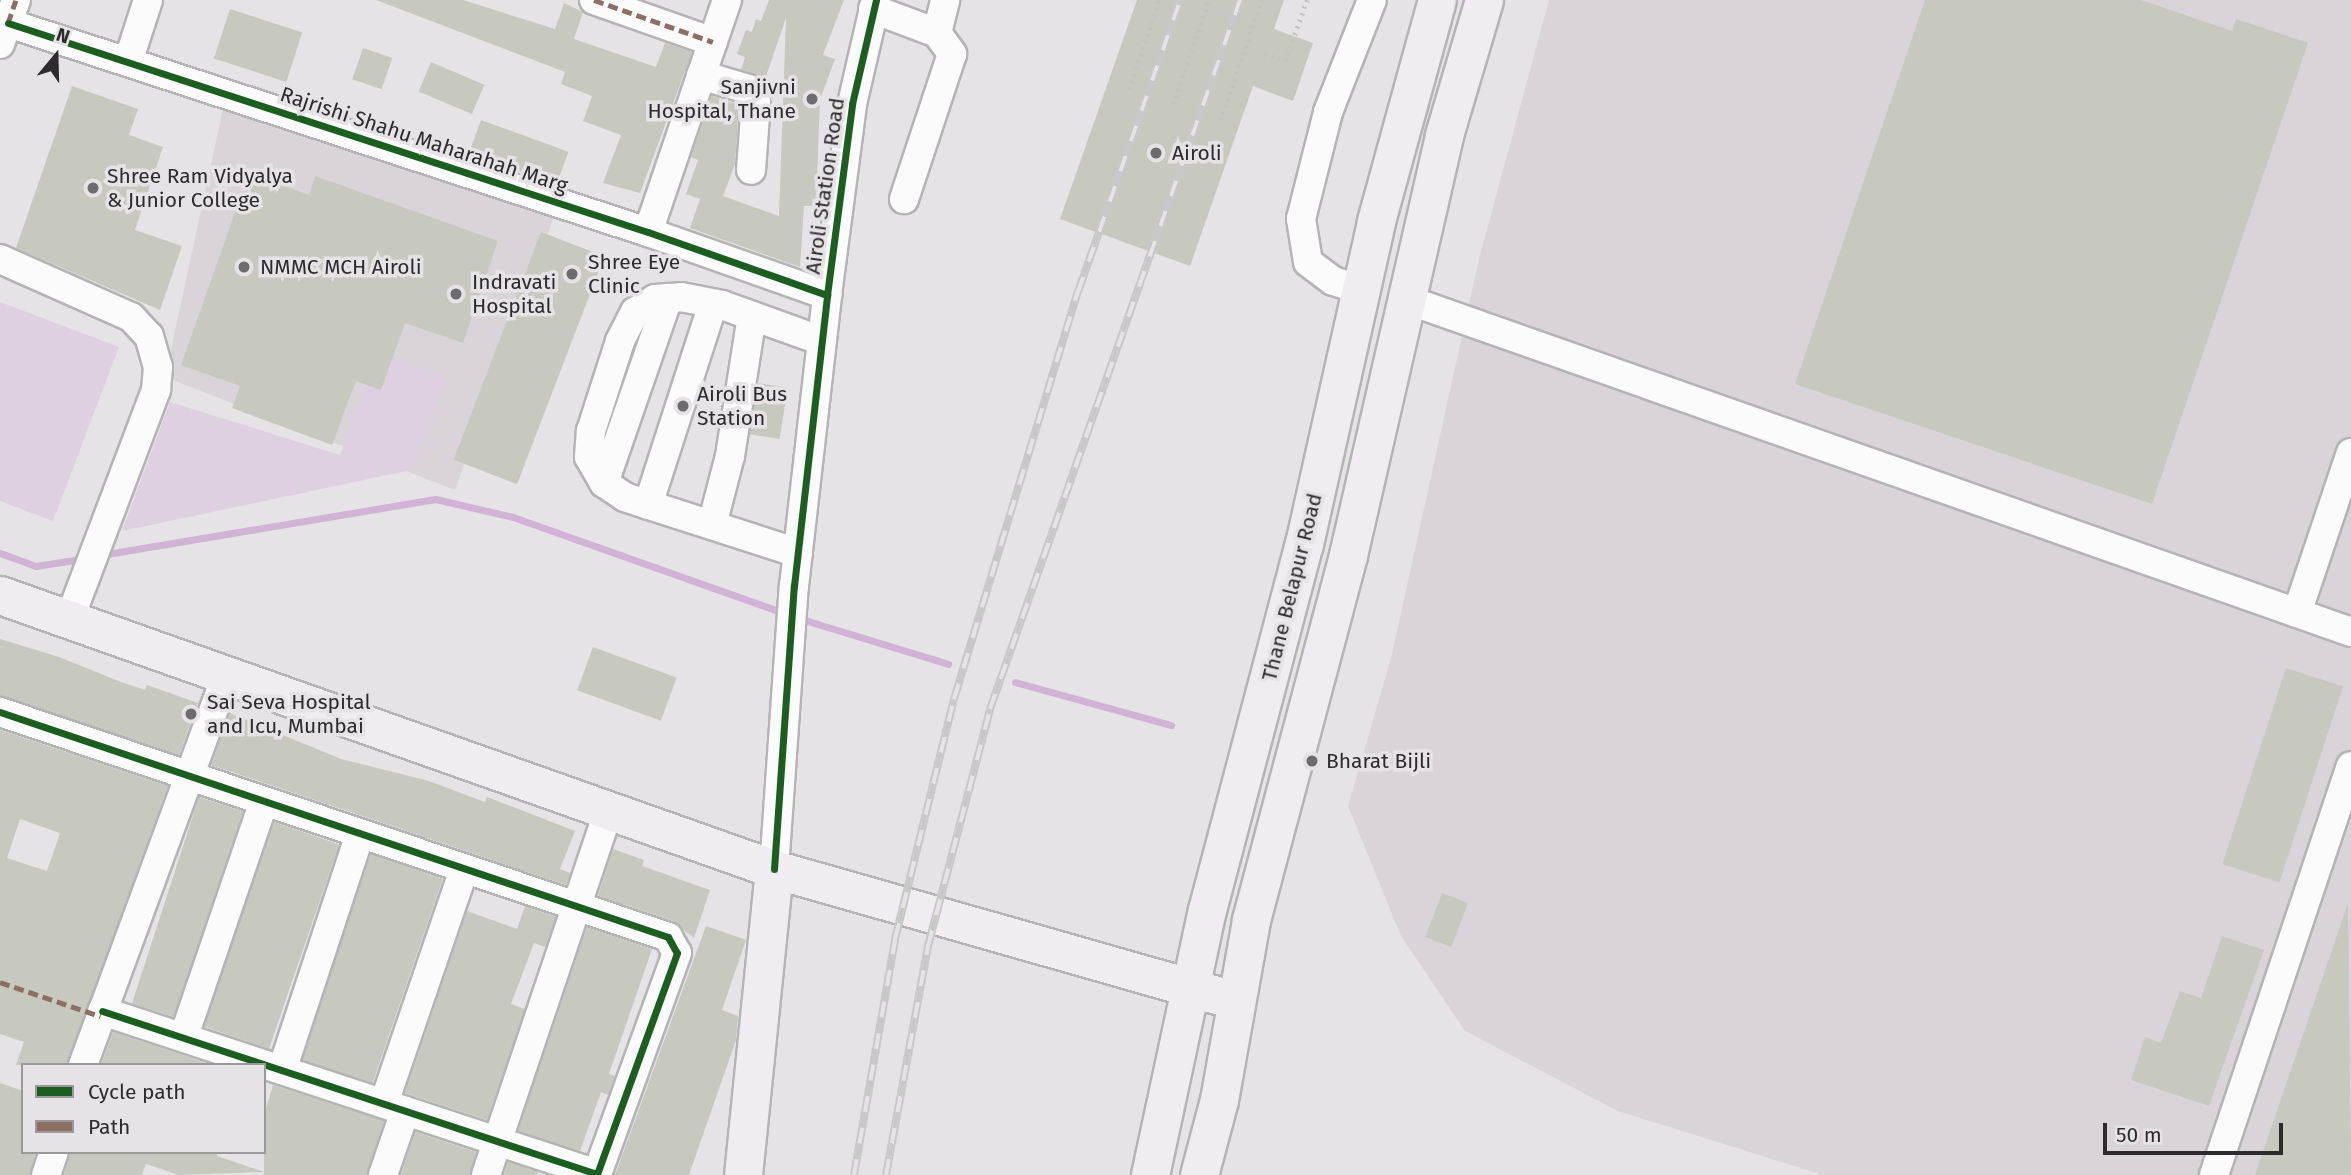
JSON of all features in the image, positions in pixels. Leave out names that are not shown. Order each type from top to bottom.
[{"type":"main road","name":"Thane Belapur Road","points":[[1150,1175],[1191,987],[1304,544],[1400,123],[1437,0]]},
{"type":"main road","points":[[1199,1175],[1219,1100],[1251,920],[1348,555],[1444,135],[1484,0]]},
{"type":"main road","points":[[0,595],[73,609],[226,676],[608,813],[774,869],[1235,1000]]},
{"type":"main road","points":[[743,1175],[774,869]]},
{"type":"street","points":[[128,62],[148,0]]},
{"type":"street","points":[[594,0],[713,42]]},
{"type":"street","points":[[648,232],[727,0]]},
{"type":"street","points":[[937,33],[945,0]]},
{"type":"street","points":[[1361,290],[1333,281],[1308,262],[1301,219],[1328,112],[1373,0]]},
{"type":"street","points":[[875,5],[937,33],[952,54],[904,199]]},
{"type":"street","name":"Airoli Station Road","points":[[774,869],[788,649],[827,295],[852,104],[875,5]]},
{"type":"street","name":"Rajrishi Shahu Maharahah Marg","points":[[8,22],[648,232],[827,295]]},
{"type":"street","points":[[701,75],[748,89],[756,100],[751,170]]},
{"type":"street","points":[[0,259],[109,304],[131,317],[149,336],[158,367],[156,390],[73,609]]},
{"type":"street","points":[[798,553],[625,497],[604,482],[589,457],[591,431],[620,341],[635,313],[656,299],[713,304],[822,341]]},
{"type":"street","points":[[1405,299],[2351,632]]},
{"type":"street","points":[[648,505],[713,304]]},
{"type":"street","points":[[712,525],[730,456],[752,316]]},
{"type":"street","points":[[2297,613],[2351,453]]},
{"type":"street","points":[[84,1063],[226,676]]},
{"type":"street","points":[[0,712],[668,937],[677,953],[596,1174],[498,1139],[266,1064]]},
{"type":"street","points":[[2214,1175],[2351,766]]},
{"type":"street","points":[[184,1036],[264,802]]},
{"type":"street","points":[[486,1175],[574,906],[608,813]]},
{"type":"street","points":[[282,1070],[360,834]]},
{"type":"street","points":[[383,1175],[394,1107],[464,870]]},
{"type":"street","points":[[102,1011],[262,1063]]},
{"type":"street","points":[[46,1175],[53,1154]]},
{"type":"path","points":[[1129,89],[1159,0]]},
{"type":"path","points":[[1173,104],[1209,0]]},
{"type":"path","points":[[1220,120],[1262,0]]},
{"type":"path","points":[[1265,54],[1286,61],[1307,0]]},
{"type":"shaded area","name":"Bharat Bijli","points":[[1549,0],[2351,0],[2351,1175],[1823,1175],[1618,1111],[1465,1031],[1401,936],[1348,806],[1391,658],[1479,259]]},
{"type":"shaded area","points":[[224,104],[559,203],[455,490],[165,377]]},
{"type":"shaded area","points":[[0,302],[119,347],[53,521],[0,501]]},
{"type":"shaded area","points":[[378,354],[446,377],[411,470],[122,531],[170,402],[340,455]]},
{"type":"building","points":[[376,0],[463,0],[555,29],[564,3],[583,12],[574,39],[656,67],[665,43],[692,52],[640,193],[603,183],[621,135],[583,121],[592,96],[561,84],[565,72]]},
{"type":"building","points":[[769,0],[844,0],[823,55],[835,59],[820,100],[816,206],[804,206],[800,267],[690,228],[700,199],[686,194],[698,160],[691,157],[712,96],[739,105],[735,164],[723,196],[779,216],[786,18],[764,82],[741,70],[745,57],[737,54],[746,30],[752,32],[756,19],[761,21]]},
{"type":"building","name":"Airoli","points":[[1137,0],[1284,0],[1274,29],[1313,43],[1293,101],[1253,86],[1190,266],[1060,219]]},
{"type":"building","points":[[1925,0],[2141,0],[2232,31],[2236,19],[2308,43],[2152,504],[1795,384]]},
{"type":"building","points":[[230,9],[302,32],[286,82],[214,58]]},
{"type":"building","points":[[363,48],[392,58],[382,89],[352,79]]},
{"type":"building","points":[[431,62],[484,85],[472,114],[418,91]]},
{"type":"building","name":"Shree Ram Vidyalya & Junior College","points":[[72,86],[138,109],[129,135],[163,147],[135,230],[182,246],[160,310],[16,248]]},
{"type":"building","points":[[481,120],[568,152],[556,185],[469,153]]},
{"type":"building","points":[[249,173],[309,195],[315,176],[498,241],[463,343],[405,323],[381,390],[356,381],[332,445],[232,408],[240,386],[181,365]]},
{"type":"building","points":[[541,232],[604,256],[517,484],[454,460]]},
{"type":"building","points":[[758,383],[788,388],[779,439],[750,434]]},
{"type":"building","points":[[0,639],[59,657],[145,690],[147,685],[198,703],[179,755],[0,696]]},
{"type":"building","points":[[593,647],[677,677],[661,721],[577,690]]},
{"type":"building","points":[[2286,668],[2343,687],[2279,882],[2222,864]]},
{"type":"building","points":[[230,713],[341,759],[429,781],[485,802],[487,797],[575,831],[560,869],[570,873],[566,885],[211,765]]},
{"type":"building","points":[[0,730],[168,786],[68,1063],[16,1065],[24,1042],[0,1034]],"holes":[[[20,819],[60,833],[47,871],[7,858]]]},
{"type":"building","points":[[199,797],[243,811],[176,1018],[132,1003]]},
{"type":"building","points":[[274,822],[339,844],[269,1049],[204,1026]]},
{"type":"building","points":[[613,849],[644,860],[642,866],[710,890],[694,938],[673,921],[598,896]]},
{"type":"building","points":[[371,854],[443,879],[372,1084],[300,1059]]},
{"type":"building","points":[[1442,893],[1468,903],[1451,947],[1425,937]]},
{"type":"building","points":[[2348,903],[2351,1175],[2255,1175]]},
{"type":"building","points":[[525,906],[556,917],[545,947],[534,943],[511,1004],[525,1009],[487,1120],[405,1093],[467,911],[517,929]]},
{"type":"building","points":[[706,926],[746,940],[722,1010],[738,1016],[736,1040],[689,1175],[615,1175]]},
{"type":"building","points":[[587,927],[652,949],[609,1074],[615,1076],[608,1095],[601,1092],[580,1151],[518,1131]]},
{"type":"building","points":[[2222,936],[2264,950],[2209,1106],[2131,1080],[2145,1037],[2161,1043],[2180,991],[2201,998]]},
{"type":"building","points":[[113,1032],[206,1063],[102,1063]]},
{"type":"building","points":[[0,1083],[21,1090],[21,1154],[35,1154],[30,1175],[0,1175]]},
{"type":"building","points":[[273,1085],[384,1121],[367,1175],[264,1175],[266,1109]]},
{"type":"building","points":[[415,1132],[476,1152],[470,1175],[401,1175]]},
{"type":"building","points":[[69,1154],[218,1154],[264,1172],[179,1175],[146,1164],[142,1175],[64,1175]]},
{"type":"building","points":[[508,1162],[538,1172],[537,1175],[504,1175]]},
{"type":"waterway","points":[[101,555],[435,499],[513,517],[787,614]]},
{"type":"waterway","points":[[0,553],[36,566],[86,558]]},
{"type":"waterway","points":[[798,618],[948,664]]},
{"type":"waterway","points":[[1015,682],[1171,725]]},
{"type":"railway","points":[[854,1175],[895,939],[954,699],[1078,292],[1180,0]]},
{"type":"railway","points":[[886,1175],[928,946],[990,709],[1240,0]]},
{"type":"marked path","points":[[8,23],[16,0]]},
{"type":"marked path","points":[[594,0],[713,42]]},
{"type":"marked path","points":[[0,982],[100,1016]]},
{"type":"cycle path","points":[[774,869],[794,586],[827,295],[852,104],[876,0]]},
{"type":"cycle path","points":[[8,23],[648,232],[827,295]]},
{"type":"cycle path","points":[[0,712],[668,937],[677,953],[597,1174],[266,1065]]},
{"type":"cycle path","points":[[102,1011],[260,1063]]},
{"type":"place","name":"Sanjivni Hospital, Thane","points":[[812,99]]},
{"type":"place","name":"Airoli","points":[[1156,153]]},
{"type":"place","name":"Shree Ram Vidyalya & Junior College","points":[[93,188]]},
{"type":"place","name":"NMMC MCH Airoli","points":[[244,267]]},
{"type":"place","name":"Shree Eye Clinic","points":[[572,274]]},
{"type":"place","name":"Indravati Hospital","points":[[456,294]]},
{"type":"place","name":"Airoli Bus Station","points":[[683,406]]},
{"type":"place","name":"Sai Seva Hospital and Icu, Mumbai","points":[[191,714]]},
{"type":"place","name":"Bharat Bijli","points":[[1312,761]]}]
